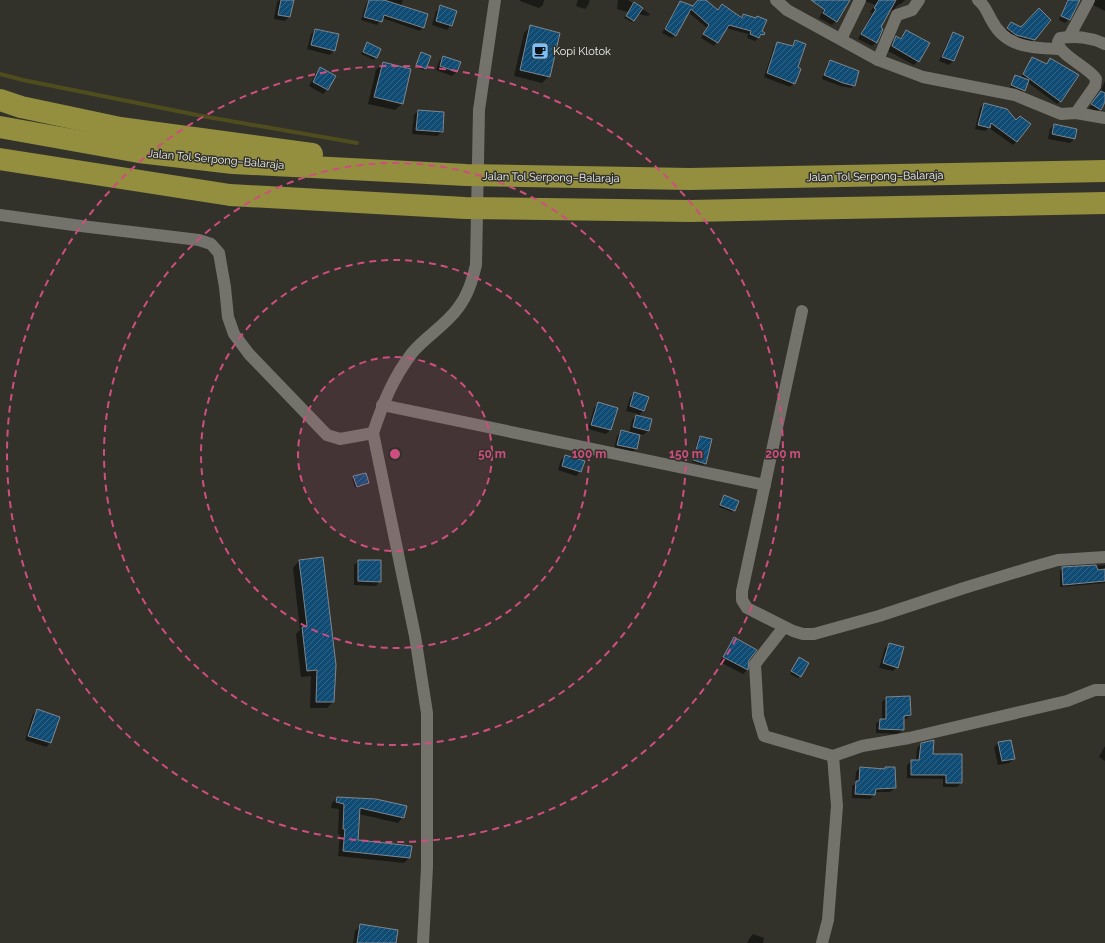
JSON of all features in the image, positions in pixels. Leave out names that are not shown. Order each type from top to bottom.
[{"type":"highway","points":[[0,100],[20,107],[120,128],[466,175]]},
{"type":"highway","name":"Jalan Tol Serpong–Balaraja","points":[[0,127],[139,152],[233,163],[466,175],[690,179],[1105,171]]},
{"type":"highway","points":[[0,159],[230,195],[465,208],[690,211],[1105,203]]},
{"type":"street","points":[[423,943],[427,867],[427,717],[415,636],[374,433],[382,405],[398,373],[414,352],[458,308],[470,288],[476,265],[478,110],[495,0]]},
{"type":"street","points":[[776,0],[788,10],[878,60],[923,77],[1016,95],[1061,114],[1076,113],[1105,118]]},
{"type":"street","points":[[841,39],[860,0]]},
{"type":"street","points":[[878,60],[897,15],[912,10],[919,0]]},
{"type":"street","points":[[978,0],[984,6],[992,21],[1006,38],[1027,48],[1060,49],[1090,72],[1096,79],[1095,86],[1076,113]]},
{"type":"street","points":[[1069,37],[1088,0]]},
{"type":"street","points":[[1060,49],[1058,42],[1060,38],[1094,38],[1105,44]]},
{"type":"street","points":[[0,215],[199,240],[211,244],[219,253],[228,317],[234,334],[249,354],[328,435],[340,439],[374,433]]},
{"type":"street","points":[[802,312],[742,591],[742,600],[747,608],[803,634],[814,634],[879,616],[1033,566],[1058,560],[1105,557]]},
{"type":"street","points":[[382,405],[764,485]]},
{"type":"street","points":[[784,626],[756,664],[758,716],[764,736],[833,756],[862,746],[909,738],[1067,701],[1095,690],[1105,690]]},
{"type":"street","points":[[822,943],[828,920],[837,806],[833,756]]},
{"type":"building","points":[[281,0],[294,0],[290,17],[278,15]]},
{"type":"building","points":[[369,0],[384,0],[428,14],[424,28],[384,15],[382,22],[364,17]]},
{"type":"building","points":[[698,0],[706,0],[718,10],[722,4],[742,18],[743,14],[756,18],[757,16],[767,20],[762,31],[765,33],[764,35],[761,34],[759,38],[750,34],[751,31],[729,25],[718,43],[703,34],[709,25],[691,9],[676,36],[665,29],[680,1],[693,6]]},
{"type":"building","points":[[811,0],[850,0],[837,22],[823,13],[825,10]]},
{"type":"building","points":[[879,0],[896,0],[881,27],[883,29],[877,43],[861,34],[876,9],[874,8]]},
{"type":"building","points":[[1068,0],[1080,0],[1070,20],[1061,16]]},
{"type":"building","points":[[634,2],[643,8],[634,21],[626,16]]},
{"type":"building","points":[[440,5],[457,11],[452,26],[436,21]]},
{"type":"building","points":[[1039,8],[1051,20],[1035,40],[1016,35],[1007,28],[1011,22],[1021,27]]},
{"type":"building","name":"Kopi Klotok","points":[[530,25],[560,33],[550,77],[520,70]]},
{"type":"building","points":[[315,29],[339,34],[335,51],[311,45]]},
{"type":"building","points":[[906,30],[930,43],[919,62],[892,46],[896,36],[901,39]]},
{"type":"building","points":[[953,32],[964,37],[954,61],[942,57]]},
{"type":"building","points":[[795,40],[806,44],[798,67],[801,69],[795,84],[767,73],[777,42],[793,46]]},
{"type":"building","points":[[367,42],[381,49],[377,58],[363,52]]},
{"type":"building","points":[[421,52],[431,56],[426,69],[416,65]]},
{"type":"building","points":[[443,56],[461,62],[457,72],[440,66]]},
{"type":"building","points":[[1032,57],[1047,64],[1050,58],[1079,75],[1061,102],[1023,74]]},
{"type":"building","points":[[830,60],[859,71],[855,86],[824,75]]},
{"type":"building","points":[[383,62],[411,69],[403,104],[374,97]]},
{"type":"building","points":[[320,67],[336,76],[328,90],[313,82]]},
{"type":"building","points":[[1015,75],[1029,80],[1025,91],[1011,85]]},
{"type":"building","points":[[1101,91],[1105,93],[1105,102],[1101,110],[1091,104]]},
{"type":"building","points":[[984,103],[1007,109],[1016,120],[1020,116],[1031,124],[1017,142],[991,123],[990,128],[978,125]]},
{"type":"building","points":[[418,110],[444,112],[443,132],[416,130]]},
{"type":"building","points":[[1054,124],[1077,129],[1075,139],[1052,134]]},
{"type":"building","points":[[634,392],[649,397],[644,411],[630,406]]},
{"type":"building","points":[[598,402],[618,408],[611,430],[591,425]]},
{"type":"building","points":[[636,415],[652,419],[649,431],[633,427]]},
{"type":"building","points":[[621,430],[640,435],[637,449],[617,445]]},
{"type":"building","points":[[700,436],[712,439],[706,464],[693,460]]},
{"type":"building","points":[[565,455],[585,461],[581,472],[562,466]]},
{"type":"building","points":[[366,473],[369,483],[357,487],[353,476]]},
{"type":"building","points":[[724,495],[739,501],[735,511],[720,505]]},
{"type":"building","points":[[323,557],[336,665],[334,702],[316,702],[317,670],[307,671],[302,627],[307,626],[299,560]]},
{"type":"building","points":[[358,560],[381,560],[381,582],[358,581]]},
{"type":"building","points":[[1096,565],[1098,570],[1105,569],[1105,581],[1063,585],[1062,567]]},
{"type":"building","points":[[734,637],[757,650],[749,660],[748,670],[723,657]]},
{"type":"building","points":[[889,643],[904,647],[898,668],[883,663]]},
{"type":"building","points":[[799,657],[809,663],[801,677],[791,671]]},
{"type":"building","points":[[910,696],[911,715],[904,716],[904,730],[879,729],[880,719],[886,719],[886,697]]},
{"type":"building","points":[[37,709],[60,717],[51,743],[28,736]]},
{"type":"building","points":[[934,740],[933,754],[962,754],[962,783],[946,783],[946,775],[911,775],[911,760],[919,760],[921,743]]},
{"type":"building","points":[[1011,740],[1015,759],[1002,761],[998,742]]},
{"type":"building","points":[[860,767],[885,769],[885,767],[895,767],[896,788],[876,789],[875,795],[855,794],[856,781],[859,781]]},
{"type":"building","points":[[337,797],[376,799],[407,806],[404,818],[360,808],[358,840],[412,846],[410,858],[343,851],[345,829],[343,829],[344,804],[336,802]]},
{"type":"building","points":[[360,924],[398,930],[396,943],[357,943]]},
{"type":"waterway","points":[[0,74],[202,116],[357,143]]},
{"type":"place","name":"Kopi Klotok","points":[[540,51]]}]
